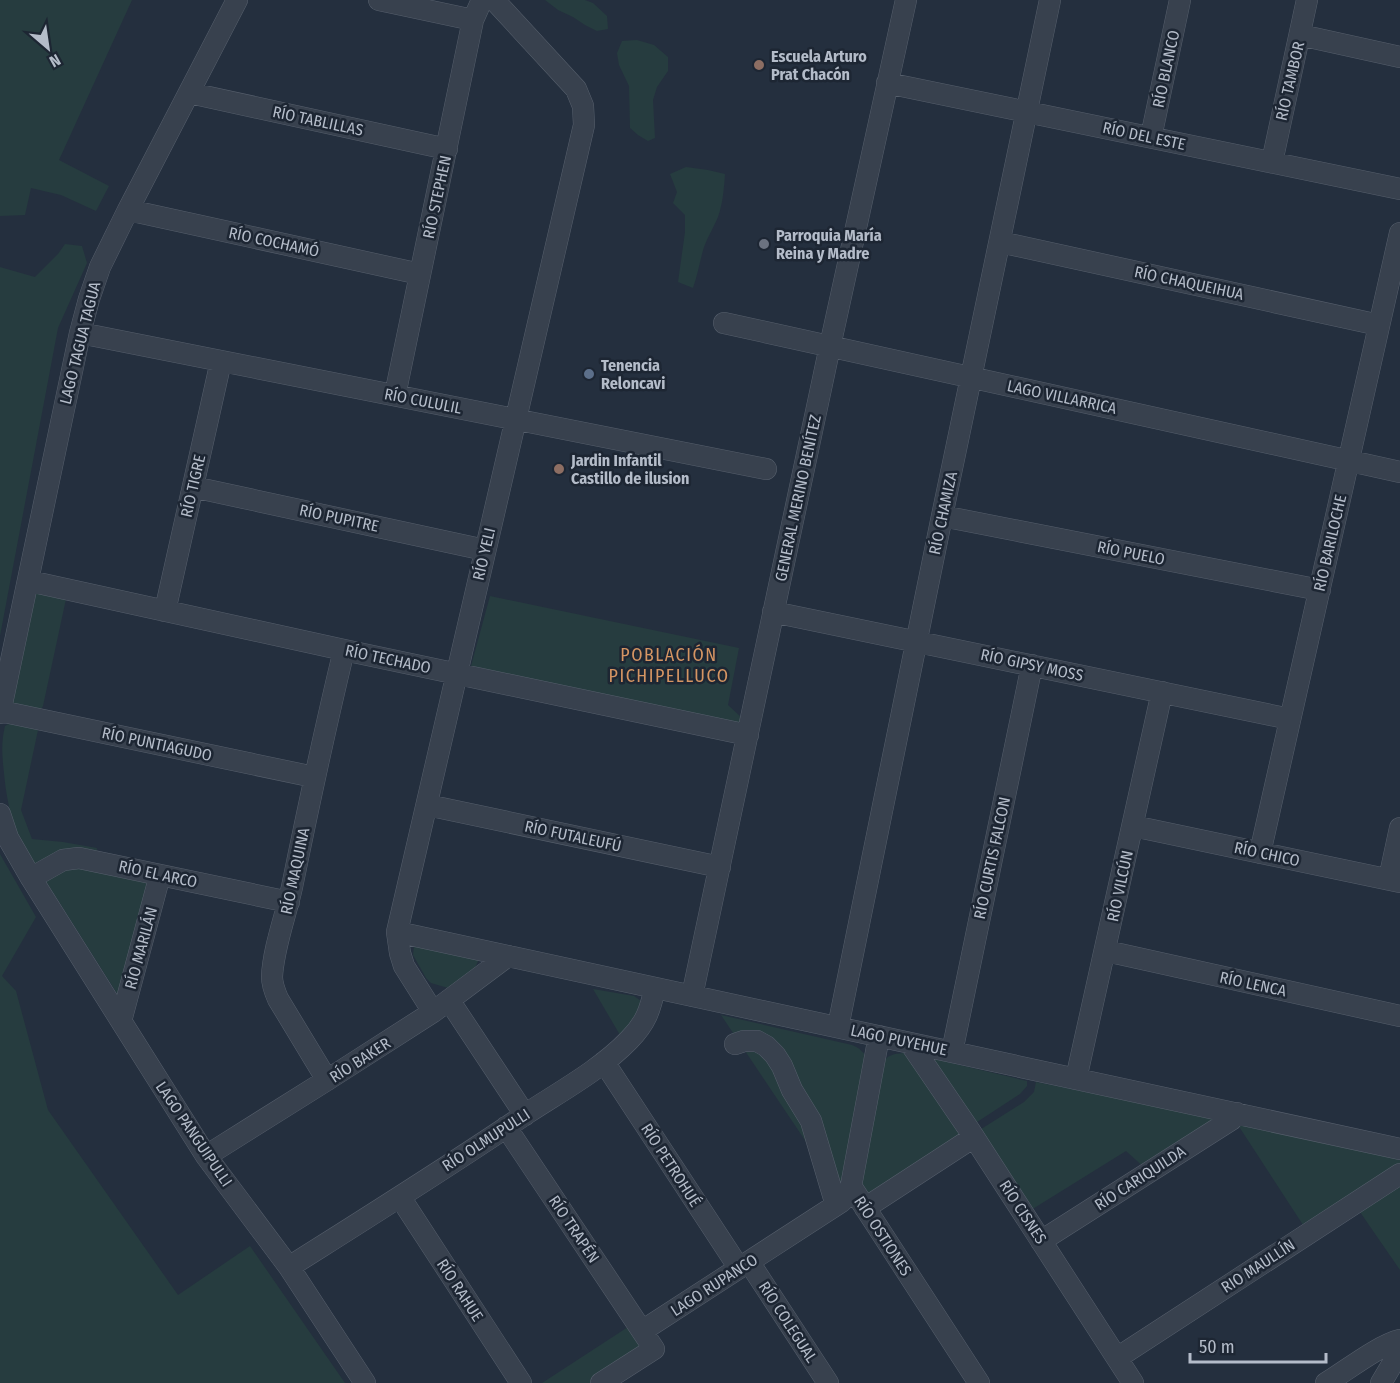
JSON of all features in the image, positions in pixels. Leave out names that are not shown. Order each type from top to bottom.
[{"type":"street","name":"LAGO TAGUA TAGUA","points":[[0,712],[80,333],[94,283],[128,210],[237,0]]},
{"type":"street","points":[[379,0],[474,21]]},
{"type":"street","name":"RÍO STEPHEN","points":[[395,395],[474,21],[482,0]]},
{"type":"street","name":"RÍO YELI","points":[[441,1006],[404,966],[397,932],[584,125],[583,106],[576,90],[494,0]]},
{"type":"street","name":"GENERAL MERINO BENÍTEZ","points":[[692,996],[906,0]]},
{"type":"street","name":"RÍO CHAMIZA","points":[[838,1027],[1050,0]]},
{"type":"street","name":"RÍO BLANCO","points":[[1151,137],[1180,0]]},
{"type":"street","name":"RÍO TAMBOR","points":[[1272,162],[1307,0]]},
{"type":"street","points":[[1300,35],[1400,57]]},
{"type":"street","name":"RÍO DEL ESTE","points":[[887,83],[1400,189]]},
{"type":"street","name":"RÍO TABLILLAS","points":[[190,93],[447,149]]},
{"type":"street","name":"RÍO COCHAMÓ","points":[[128,210],[420,274]]},
{"type":"street","name":"RÍO BARILOCHE","points":[[1260,853],[1400,233]]},
{"type":"street","name":"RÍO CHAQUEIHUA","points":[[1000,242],[1379,325]]},
{"type":"street","name":"LAGO VILLARRICA","points":[[724,323],[1400,472]]},
{"type":"street","name":"RÍO CULULIL","points":[[80,333],[766,468]]},
{"type":"street","name":"RÍO TIGRE","points":[[165,611],[221,361]]},
{"type":"street","name":"RÍO PUPITRE","points":[[193,487],[485,550]]},
{"type":"street","name":"RÍO PUELO","points":[[942,516],[1320,590]]},
{"type":"street","name":"RÍO TECHADO","points":[[28,581],[748,735]]},
{"type":"street","name":"RÍO GIPSY MOSS","points":[[773,612],[1290,719]]},
{"type":"street","name":"RÍO MAQUINA","points":[[327,1080],[278,999],[273,988],[272,976],[314,777],[344,650]]},
{"type":"street","name":"RÍO CURTIS FALCON","points":[[952,1052],[1032,665]]},
{"type":"street","name":"RÍO VILCÚN","points":[[1076,1079],[1162,692]]},
{"type":"street","name":"RÍO PUNTIAGUDO","points":[[0,712],[314,777]]},
{"type":"street","name":"RÍO FUTALEUFÚ","points":[[427,805],[720,867]]},
{"type":"street","points":[[0,814],[8,838],[31,879]]},
{"type":"street","name":"RÍO CHICO","points":[[1134,826],[1395,880]]},
{"type":"street","points":[[1395,880],[1400,828]]},
{"type":"street","name":"RÍO EL ARCO","points":[[31,879],[63,860],[79,858],[289,902]]},
{"type":"street","name":"RÍO MARILÁN","points":[[121,1021],[160,875]]},
{"type":"street","name":"LAGO PANGUIPULLI","points":[[31,879],[206,1156],[289,1267],[366,1383]]},
{"type":"street","name":"LAGO PUYEHUE","points":[[397,932],[1400,1149]]},
{"type":"street","name":"RÍO LENCA","points":[[1106,951],[1400,1016]]},
{"type":"street","name":"RÍO BAKER","points":[[206,1156],[441,1006],[508,956]]},
{"type":"street","name":"RÍO OLMUPULLI","points":[[289,1267],[400,1197],[604,1062],[630,1040],[641,1026],[650,1011],[655,988]]},
{"type":"street","points":[[441,1006],[525,1114]]},
{"type":"street","name":"RÍO OSTIONES","points":[[879,1036],[851,1186],[979,1383]]},
{"type":"street","name":"RÍO OSTIONES","points":[[735,1044],[756,1041],[766,1046],[783,1066],[792,1090],[812,1121],[836,1205]]},
{"type":"street","name":"RÍO CISNES","points":[[910,1043],[974,1137],[1133,1383]]},
{"type":"street","name":"RÍO PETROHUÉ","points":[[604,1062],[744,1265]]},
{"type":"street","name":"RÍO CARIQUILDA","points":[[1041,1241],[1231,1120],[1237,1113]]},
{"type":"street","name":"RÍO TRAPÉN","points":[[506,1128],[642,1331]]},
{"type":"street","points":[[865,1208],[974,1137]]},
{"type":"street","name":"RIO MAULLÍN","points":[[1117,1358],[1400,1174]]},
{"type":"street","name":"LAGO RUPANCO","points":[[642,1331],[836,1205],[846,1197],[851,1186]]},
{"type":"street","name":"RÍO RAHUE","points":[[400,1197],[521,1383]]},
{"type":"street","name":"RÍO COLEGUAL","points":[[744,1265],[828,1383]]},
{"type":"street","points":[[601,1383],[654,1349],[642,1331]]},
{"type":"street","points":[[1326,1383],[1378,1350],[1400,1340]]},
{"type":"street","points":[[1381,1383],[1400,1352]]},
{"type":"green space","points":[[0,0],[132,0],[59,160],[109,186],[96,211],[61,195],[31,188],[25,215],[0,216]]},
{"type":"green space","points":[[545,0],[585,0],[593,3],[607,16],[608,29],[597,31],[558,10]]},
{"type":"green space","points":[[637,40],[654,45],[668,57],[668,71],[657,87],[653,100],[655,138],[648,141],[630,128],[629,86],[619,65],[617,53],[622,41]]},
{"type":"green space","points":[[686,167],[725,174],[720,212],[704,247],[693,288],[678,282],[685,215],[673,203],[677,192],[670,174]]},
{"type":"green space","points":[[65,244],[82,246],[87,263],[58,328],[0,636],[0,267],[35,277]]},
{"type":"green space","points":[[32,594],[66,599],[43,706],[39,713],[28,713],[9,701]]},
{"type":"green space","points":[[490,596],[739,648],[728,705],[742,718],[740,725],[471,666]]},
{"type":"green space","points":[[12,722],[38,730],[21,810],[32,839],[97,848],[96,857],[36,870],[29,859],[18,836],[5,786],[3,738],[5,726]]},
{"type":"green space","points":[[0,854],[36,917],[2,976],[16,991],[48,1110],[178,1295],[250,1246],[345,1383],[0,1383]]},
{"type":"green space","points":[[72,864],[148,880],[118,995],[45,880]]},
{"type":"green space","points":[[414,946],[479,959],[474,970],[448,988],[431,983],[426,978],[413,955]]},
{"type":"green space","points":[[593,989],[634,996],[641,1001],[639,1016],[620,1035]]},
{"type":"green space","points":[[721,1015],[852,1045],[861,1050],[867,1058],[841,1185],[837,1188]]},
{"type":"green space","points":[[903,1053],[910,1056],[961,1125],[961,1137],[878,1195],[867,1194],[861,1189],[858,1168],[882,1063],[891,1055]]},
{"type":"green space","points":[[934,1059],[1027,1081],[1027,1086],[1020,1094],[971,1126],[931,1061]]},
{"type":"green space","points":[[1036,1082],[1208,1116],[1212,1119],[1212,1124],[1146,1169],[1126,1151],[1031,1210],[978,1131],[1024,1102],[1034,1092]]},
{"type":"green space","points":[[1236,1122],[1400,1155],[1400,1270],[1351,1199],[1305,1228]]},
{"type":"green space","points":[[628,1327],[634,1332],[641,1350],[595,1383],[542,1383]]},
{"type":"place","name":"Escuela Arturo Prat Chacón","points":[[759,65]]},
{"type":"place","name":"Parroquia María Reina y Madre","points":[[764,244]]},
{"type":"place","name":"Tenencia Reloncavi","points":[[589,374]]},
{"type":"place","name":"Jardin Infantil Castillo de ilusion","points":[[559,469]]},
{"type":"district","name":"POBLACIÓN PICHIPELLUCO","points":[[669,665]]}]
